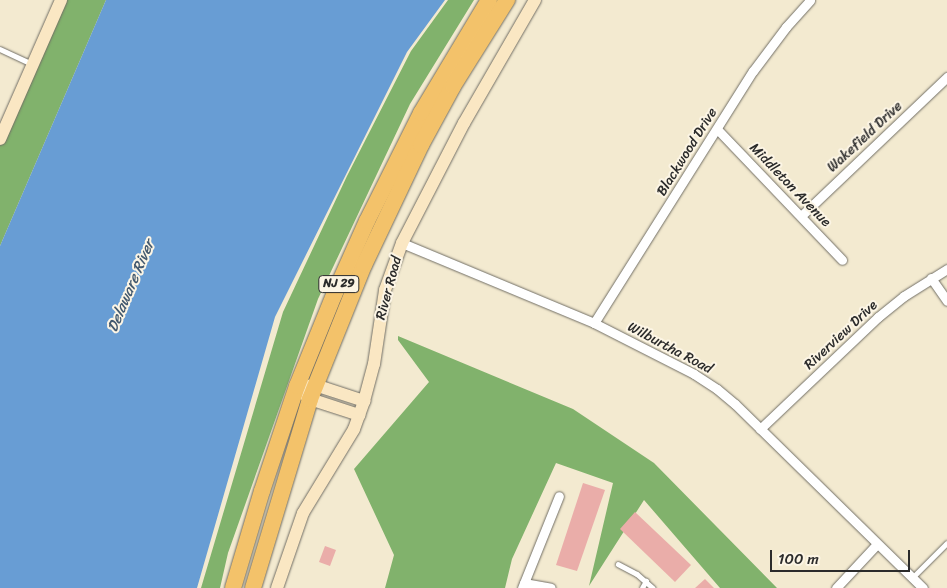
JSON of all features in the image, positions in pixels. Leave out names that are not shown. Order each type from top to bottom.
[{"type":"highway","name":"NJ 29","points":[[233,588],[262,491],[297,386],[338,286],[402,149],[440,78],[489,0]]},
{"type":"highway","name":"River Road","points":[[253,588],[312,392],[364,265],[421,144],[453,86],[507,0]]},
{"type":"street","points":[[0,139],[61,0]]},
{"type":"street","name":"River Road","points":[[277,588],[303,512],[342,450],[359,415],[374,364],[385,290],[402,243],[464,123],[535,0]]},
{"type":"street","name":"Blackwood Drive","points":[[594,323],[769,49],[810,0]]},
{"type":"street","name":"Wakefield Drive","points":[[801,216],[947,77]]},
{"type":"street","name":"Middleton Avenue","points":[[717,129],[842,260]]},
{"type":"street","name":"Wilburtha Road","points":[[402,243],[594,323],[699,377],[735,404],[923,588]]},
{"type":"street","name":"Riverview Drive","points":[[760,429],[878,317],[947,269]]},
{"type":"street","points":[[932,278],[947,301]]},
{"type":"street","points":[[297,386],[359,415]]},
{"type":"street","points":[[312,392],[364,401]]},
{"type":"street","points":[[551,588],[523,585],[559,496]]},
{"type":"street","points":[[836,588],[878,544]]},
{"type":"lane","points":[[0,49],[32,64]]},
{"type":"lane","points":[[912,578],[947,543]]},
{"type":"lane","points":[[618,564],[646,581],[653,588]]},
{"type":"lane","points":[[642,588],[646,581]]},
{"type":"green space","points":[[63,0],[106,0],[0,246],[0,141]]},
{"type":"green space","points":[[448,0],[474,0],[410,104],[318,299],[228,553],[220,588],[201,588],[283,312],[347,176],[411,51]]},
{"type":"green space","points":[[398,336],[573,409],[654,463],[777,588],[720,588],[644,500],[589,586],[613,483],[556,463],[512,559],[505,588],[385,588],[394,555],[354,469],[429,382],[398,340]]},
{"type":"water","name":"Delaware River","points":[[106,0],[445,0],[407,52],[275,317],[197,588],[0,588],[0,246]]},
{"type":"building","points":[[583,483],[605,490],[577,571],[556,565]]},
{"type":"building","points":[[635,512],[691,565],[675,582],[620,529]]},
{"type":"building","points":[[325,546],[336,550],[330,566],[319,562]]},
{"type":"building","points":[[705,579],[714,588],[695,588]]}]
